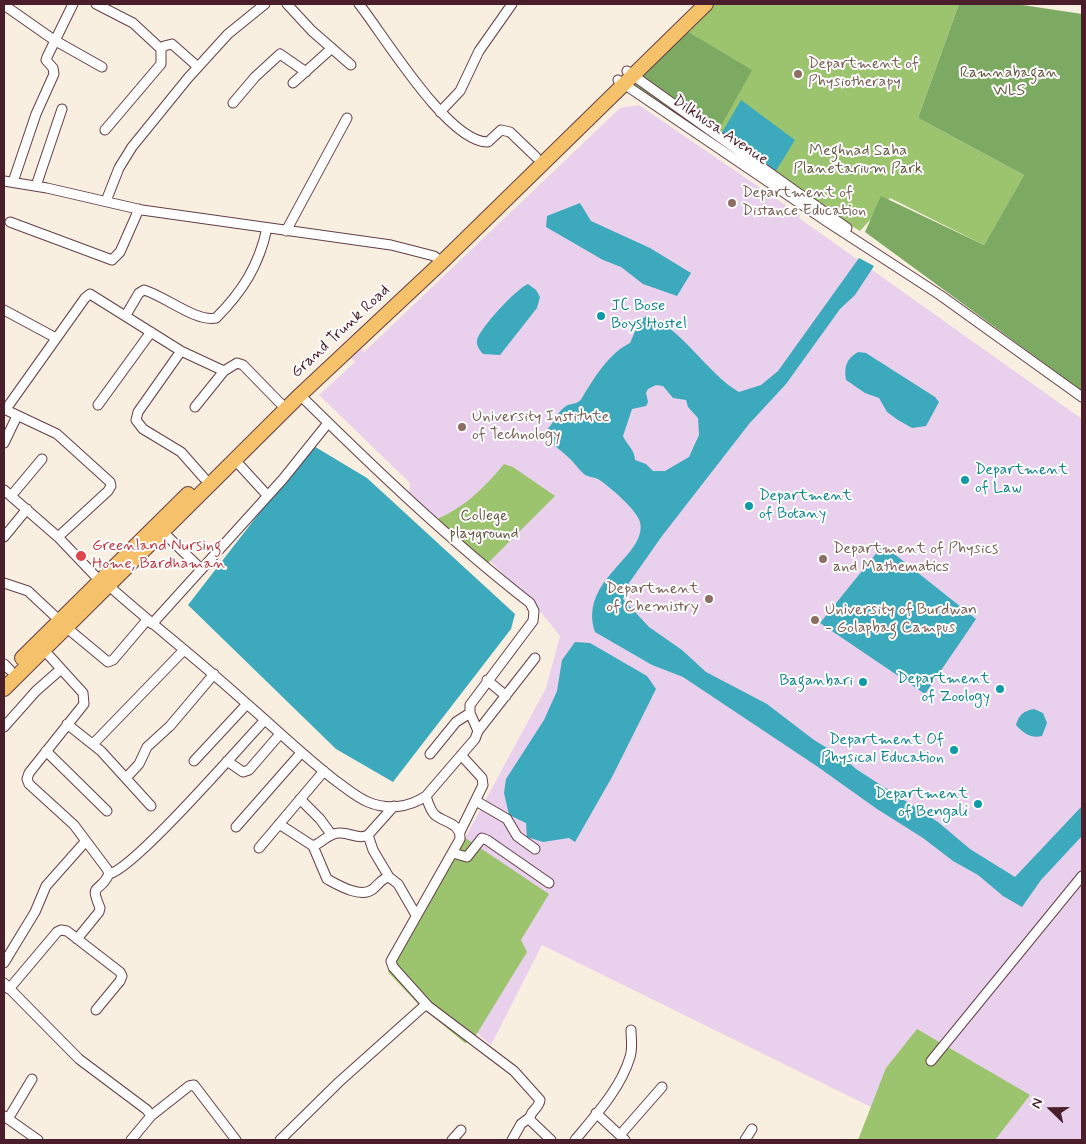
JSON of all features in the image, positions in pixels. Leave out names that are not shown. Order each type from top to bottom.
[{"type":"main road","name":"Grand Trunk Road","points":[[104,584],[163,532],[438,259],[625,78],[692,4]]},
{"type":"main road","name":"Grand Trunk Road","points":[[6,670],[63,624],[82,606],[204,478],[438,259],[536,157],[706,4]]},
{"type":"main road","name":"Grand Trunk Road","points":[[4,690],[44,650],[63,624]]},
{"type":"street","points":[[73,4],[46,60],[53,68],[54,74],[8,182],[36,186],[139,209],[391,245],[438,259]]},
{"type":"street","points":[[96,4],[133,23],[161,49],[161,64],[105,130]]},
{"type":"street","points":[[106,201],[119,168],[132,147],[228,34],[265,4]]},
{"type":"street","points":[[287,4],[351,65]]},
{"type":"street","points":[[359,4],[410,76],[440,112],[466,133],[483,142],[488,142],[501,130],[510,132],[536,157]]},
{"type":"street","points":[[440,112],[460,91],[479,51],[512,4]]},
{"type":"street","points":[[4,5],[54,40],[102,67]]},
{"type":"street","points":[[161,49],[172,44],[198,67]]},
{"type":"street","points":[[293,83],[332,48]]},
{"type":"street","points":[[233,103],[255,77],[280,54],[306,72]]},
{"type":"street","name":"Dilkhusa Avenue","points":[[625,78],[828,218],[904,266],[907,272],[1082,397]]},
{"type":"street","points":[[36,186],[62,109]]},
{"type":"street","points":[[286,231],[347,118]]},
{"type":"street","points":[[10,222],[112,260],[120,252],[139,209]]},
{"type":"street","points":[[126,315],[139,293],[144,290],[153,292],[210,320],[216,318],[254,268],[261,253],[266,228]]},
{"type":"street","points":[[58,536],[108,490],[111,486],[110,482],[57,434],[5,409],[85,298],[90,294],[181,351],[224,371]]},
{"type":"street","points":[[4,310],[56,338]]},
{"type":"street","points":[[98,405],[151,332]]},
{"type":"street","points":[[181,351],[138,412],[136,420],[143,430],[181,452],[204,478]]},
{"type":"street","points":[[195,408],[224,371],[236,363],[243,366],[281,404]]},
{"type":"street","points":[[300,395],[395,489],[484,567],[530,603],[534,611],[533,621],[470,705],[470,713],[478,730]]},
{"type":"street","points":[[4,443],[17,416]]},
{"type":"street","points":[[4,583],[28,591],[108,662],[113,660],[201,569],[328,423]]},
{"type":"street","points":[[42,459],[7,493],[58,536],[104,584],[214,674],[301,753],[367,802],[394,806],[417,802],[426,796],[475,739],[478,730],[535,658]]},
{"type":"street","points":[[235,460],[267,495]]},
{"type":"street","points":[[4,537],[27,509]]},
{"type":"street","points":[[163,532],[201,569]]},
{"type":"street","points":[[44,650],[85,699],[84,704],[29,773],[27,779],[29,784],[74,825],[109,874]]},
{"type":"street","points":[[93,744],[184,650]]},
{"type":"street","points":[[4,727],[36,691],[61,669]]},
{"type":"street","points":[[126,778],[139,764],[148,747],[170,726],[214,674]]},
{"type":"street","points":[[487,680],[506,696]]},
{"type":"street","points":[[194,761],[247,704]]},
{"type":"street","points":[[430,754],[456,722],[470,713]]},
{"type":"street","points":[[77,939],[99,912],[100,908],[94,898],[94,894],[109,874],[119,869],[159,833],[264,720]]},
{"type":"street","points":[[68,724],[93,744],[152,806]]},
{"type":"street","points":[[227,760],[243,772],[249,770],[280,734]]},
{"type":"street","points":[[46,751],[106,812]]},
{"type":"street","points":[[236,827],[301,753]]},
{"type":"street","points":[[461,755],[482,778],[483,785],[460,832],[453,853],[391,960],[393,967],[428,1006],[520,1077],[540,1100],[529,1118],[521,1124],[512,1140]]},
{"type":"street","points":[[259,848],[324,771]]},
{"type":"street","points":[[426,796],[436,815],[458,828],[460,832]]},
{"type":"street","points":[[300,799],[320,819],[331,834]]},
{"type":"street","points":[[476,801],[508,819],[517,836],[535,849]]},
{"type":"street","points":[[313,846],[331,834],[340,833],[363,837],[368,835],[394,806]]},
{"type":"street","points":[[279,824],[313,846],[323,874],[335,883],[366,893],[372,891],[383,879],[389,877]]},
{"type":"street","points":[[368,835],[373,850],[389,877],[398,884],[416,915]]},
{"type":"street","points":[[453,853],[467,857],[482,838],[549,883]]},
{"type":"street","points":[[4,963],[35,912],[46,886],[85,842]]},
{"type":"street","points":[[931,1061],[1082,876]]},
{"type":"street","points":[[96,1010],[122,976],[120,972],[67,931],[57,932],[6,986],[79,1060],[147,1110],[151,1116]]},
{"type":"street","points":[[280,1140],[339,1082],[424,1006],[428,1006]]},
{"type":"street","points":[[575,1140],[596,1113],[627,1064],[632,1046],[631,1030]]},
{"type":"street","points":[[32,1079],[6,1117],[38,1140]]},
{"type":"street","points":[[131,1140],[151,1116],[189,1086],[194,1085],[236,1140]]},
{"type":"street","points":[[596,1113],[622,1137],[662,1087]]},
{"type":"street","points":[[529,1118],[550,1140]]},
{"type":"street","points":[[746,1140],[752,1129]]},
{"type":"street","points":[[452,1140],[461,1130]]},
{"type":"shaded area","name":"University of Burdwan - Golapbag Campus","points":[[639,105],[800,215],[799,218],[1082,419],[1082,1140],[938,1140],[542,945],[491,1045],[397,964],[546,688],[560,636],[535,605],[444,516],[439,518],[419,510],[409,494],[410,483],[319,395],[355,362],[348,355],[358,345],[364,352],[620,108]]},
{"type":"green space","name":"Meghnad Saha Planetarium Park","points":[[708,4],[959,4],[918,118],[1024,175],[984,245],[890,198],[860,231],[631,89]]},
{"type":"green space","name":"Ramnabagan WLS","points":[[959,4],[1016,4],[1082,14],[1082,391],[865,232],[881,196],[984,245],[1024,175],[918,118]]},
{"type":"green space","points":[[683,29],[752,70],[716,135],[678,118],[630,81]]},
{"type":"green space","name":"College playground","points":[[504,464],[513,467],[555,496],[484,567],[437,521],[474,495]]},
{"type":"green space","points":[[461,835],[549,894],[521,940],[527,952],[473,1040],[465,1043],[420,1006],[388,972],[406,928]]},
{"type":"green space","points":[[917,1029],[1030,1095],[995,1140],[858,1140],[886,1068]]},
{"type":"water","points":[[741,100],[795,140],[771,179],[717,141]]},
{"type":"water","points":[[580,203],[591,221],[650,248],[691,273],[677,296],[643,284],[621,267],[603,260],[546,227],[547,216]]},
{"type":"water","points":[[859,258],[874,266],[855,295],[840,309],[786,384],[749,424],[662,536],[629,583],[623,599],[649,627],[682,650],[706,672],[767,704],[814,740],[845,759],[856,769],[938,822],[970,849],[1015,877],[1082,806],[1082,836],[1041,880],[1022,907],[1003,896],[978,875],[953,861],[923,838],[877,809],[818,767],[683,677],[652,665],[595,632],[592,613],[596,597],[604,583],[634,546],[640,534],[640,522],[634,511],[609,487],[598,479],[584,474],[543,433],[566,406],[580,400],[609,359],[630,343],[640,320],[647,316],[672,330],[716,374],[739,392],[761,385],[778,371]],"holes":[[[656,385],[663,386],[673,398],[686,400],[688,407],[698,418],[699,435],[689,457],[665,471],[653,471],[646,464],[635,460],[635,456],[623,436],[632,409],[646,406],[648,402],[646,393],[648,389]]]},
{"type":"water","points":[[528,284],[536,290],[540,297],[537,308],[500,355],[483,354],[477,344],[480,334],[508,300]]},
{"type":"water","points":[[858,352],[866,353],[935,397],[939,402],[926,426],[912,428],[898,420],[887,412],[879,398],[865,393],[846,380],[845,371],[847,364]]},
{"type":"water","points":[[312,445],[367,478],[515,614],[511,629],[393,782],[336,749],[188,605]]},
{"type":"water","points":[[883,545],[976,619],[925,694],[820,623]]},
{"type":"water","points":[[575,642],[590,643],[647,676],[656,689],[612,777],[575,842],[569,838],[543,842],[527,837],[526,823],[509,815],[504,793],[506,779],[544,720],[557,691],[562,660]]},
{"type":"water","points":[[1034,709],[1043,713],[1047,723],[1042,736],[1034,737],[1027,735],[1016,725],[1022,714]]},
{"type":"place","name":"Department of Physiotherapy","points":[[798,74]]},
{"type":"place","name":"Department of Distance Education","points":[[732,203]]},
{"type":"place","name":"JC Bose Boys Hostel","points":[[601,316]]},
{"type":"place","name":"University Institute of Technology","points":[[462,427]]},
{"type":"place","name":"Department of Law","points":[[965,480]]},
{"type":"place","name":"Department of Botany","points":[[749,506]]},
{"type":"place","name":"Greenland Nursing Home, Bardhaman","points":[[81,556]]},
{"type":"place","name":"Department of Physics and Mathematics","points":[[823,559]]},
{"type":"place","name":"Department of Chemistry","points":[[709,599]]},
{"type":"place","name":"University of Burdwan - Golapbag Campus","points":[[815,620]]},
{"type":"place","name":"Baganbari","points":[[863,682]]},
{"type":"place","name":"Department of Zoology","points":[[1000,689]]},
{"type":"place","name":"Department Of Physical Education","points":[[954,750]]},
{"type":"place","name":"Department of Bengali","points":[[978,804]]}]
